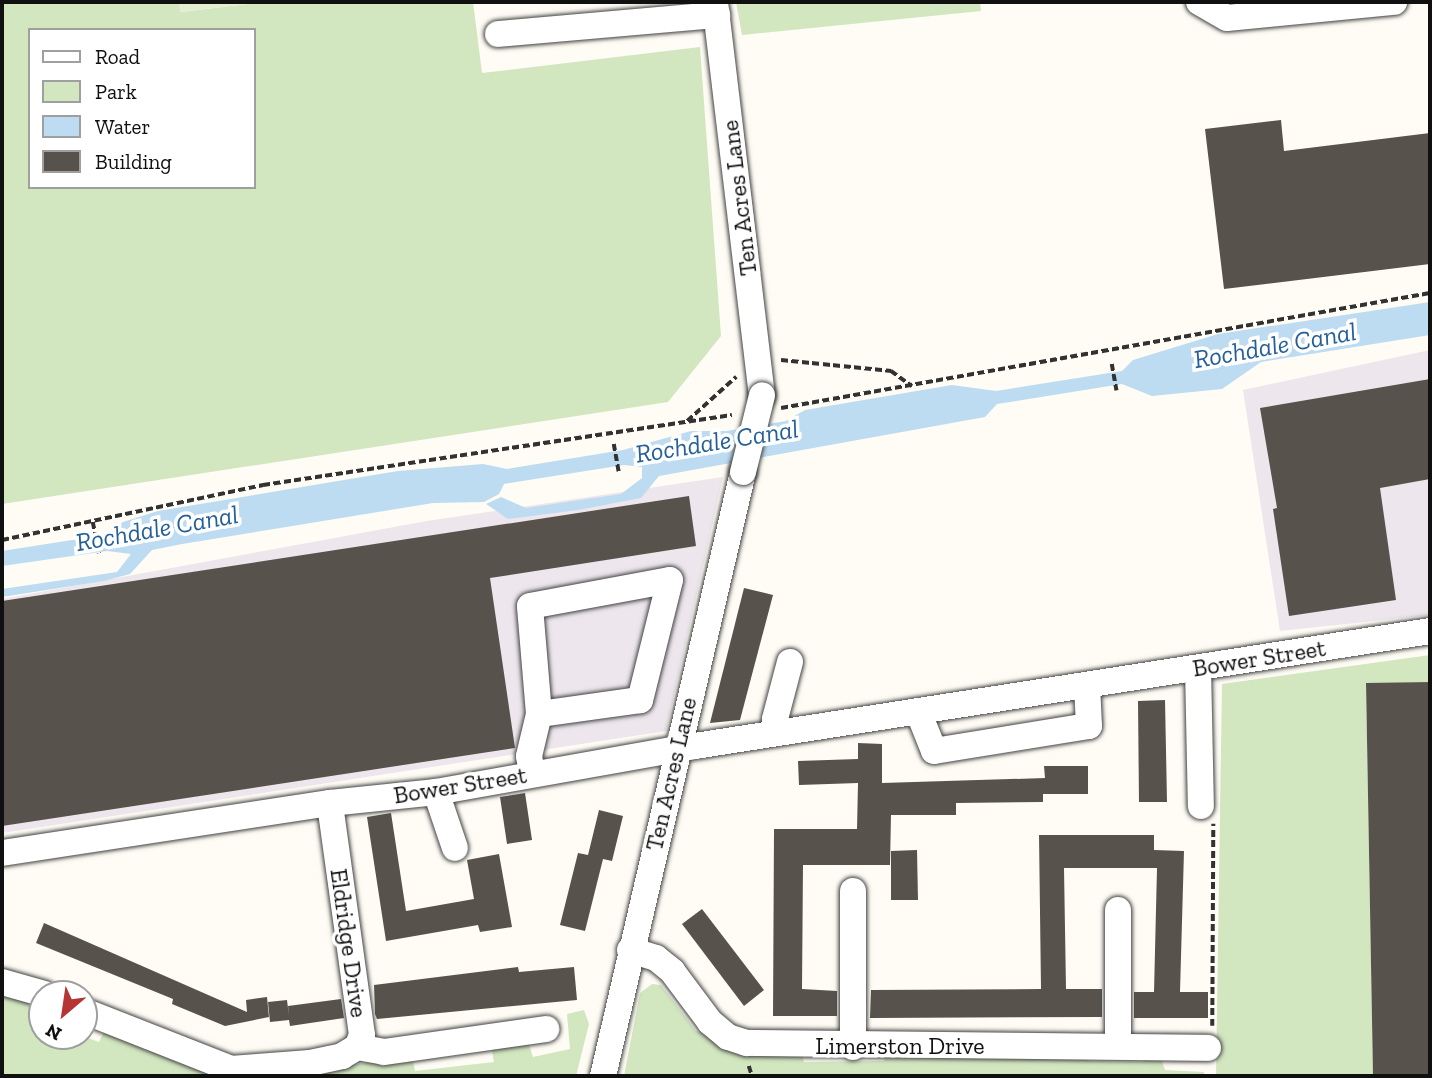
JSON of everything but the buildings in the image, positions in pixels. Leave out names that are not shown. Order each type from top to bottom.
[{"type":"street","points":[[1199,2],[1227,18],[1394,2]]},
{"type":"street","points":[[498,34],[716,8]]},
{"type":"street","name":"Ten Acres Lane","points":[[603,1076],[630,950],[743,472],[770,401],[758,357],[716,8]]},
{"type":"street","points":[[532,773],[529,756],[539,714],[530,606],[670,580],[640,700],[539,714]]},
{"type":"street","name":"Bower Street","points":[[2,853],[330,803],[436,792],[677,749],[1430,631]]},
{"type":"street","points":[[777,733],[775,719],[790,662]]},
{"type":"street","points":[[1198,668],[1201,806]]},
{"type":"street","points":[[918,711],[934,751],[1088,726],[1087,685]]},
{"type":"street","points":[[436,792],[456,848]]},
{"type":"street","name":"Eldridge Drive","points":[[98,1017],[231,1069],[310,1063],[342,1056],[357,1047],[362,1035],[330,803]]},
{"type":"street","points":[[853,891],[853,1047]]},
{"type":"street","points":[[1118,910],[1118,1046]]},
{"type":"street","name":"Limerston Drive","points":[[630,950],[656,958],[671,971],[710,1022],[728,1037],[769,1045],[1208,1048]]},
{"type":"street","points":[[2,982],[28,989]]},
{"type":"street","points":[[357,1047],[384,1052],[546,1029]]},
{"type":"path","points":[[770,401],[913,387],[1211,329],[1430,293]]},
{"type":"path","points":[[685,423],[758,357],[891,371],[913,387]]},
{"type":"path","points":[[1112,365],[1117,391]]},
{"type":"path","points":[[2,540],[263,485],[739,414]]},
{"type":"path","points":[[614,444],[619,472]]},
{"type":"path","points":[[93,522],[99,553]]},
{"type":"path","points":[[1201,806],[1214,824],[1212,1031],[1208,1048]]},
{"type":"shaded area","points":[[1430,350],[1430,615],[1280,631],[1243,390]]},
{"type":"shaded area","points":[[723,477],[666,731],[2,833],[2,599],[427,521]]},
{"type":"green space","points":[[2,2],[179,2],[181,12],[265,2],[473,2],[482,73],[700,47],[721,336],[668,402],[2,504]]},
{"type":"green space","points":[[179,2],[265,2],[180,12]]},
{"type":"green space","points":[[736,2],[980,2],[981,11],[742,35]]},
{"type":"green space","points":[[1430,655],[1430,682],[1366,684],[1373,1076],[1216,1076],[1222,684]]},
{"type":"green space","points":[[652,984],[661,985],[696,1031],[802,1055],[804,1062],[884,1061],[884,1055],[1087,1054],[1088,1061],[1143,1062],[1144,1058],[1160,1056],[1165,1070],[1204,1072],[1204,1076],[624,1076],[640,993]]},
{"type":"green space","points":[[2,993],[28,1001],[28,1050],[98,1050],[98,1042],[105,1029],[217,1076],[2,1076]]},
{"type":"green space","points":[[584,1010],[589,1024],[576,1076],[278,1076],[412,1056],[415,1071],[494,1062],[491,1046],[528,1041],[533,1057],[570,1049],[567,1014]]},
{"type":"water","name":"Rochdale Canal","points":[[1430,302],[1430,335],[1261,362],[1222,389],[1152,396],[1122,384],[997,404],[985,417],[659,476],[641,498],[578,510],[508,519],[486,504],[501,497],[526,508],[621,494],[642,478],[642,467],[624,465],[504,484],[499,494],[484,502],[433,503],[182,544],[152,550],[130,574],[104,581],[2,597],[2,589],[117,572],[131,554],[107,551],[2,566],[2,551],[104,535],[123,522],[158,511],[398,471],[483,464],[507,469],[623,450],[691,431],[726,431],[786,421],[805,410],[952,385],[996,391],[1122,371],[1133,360],[1218,334]]}]
